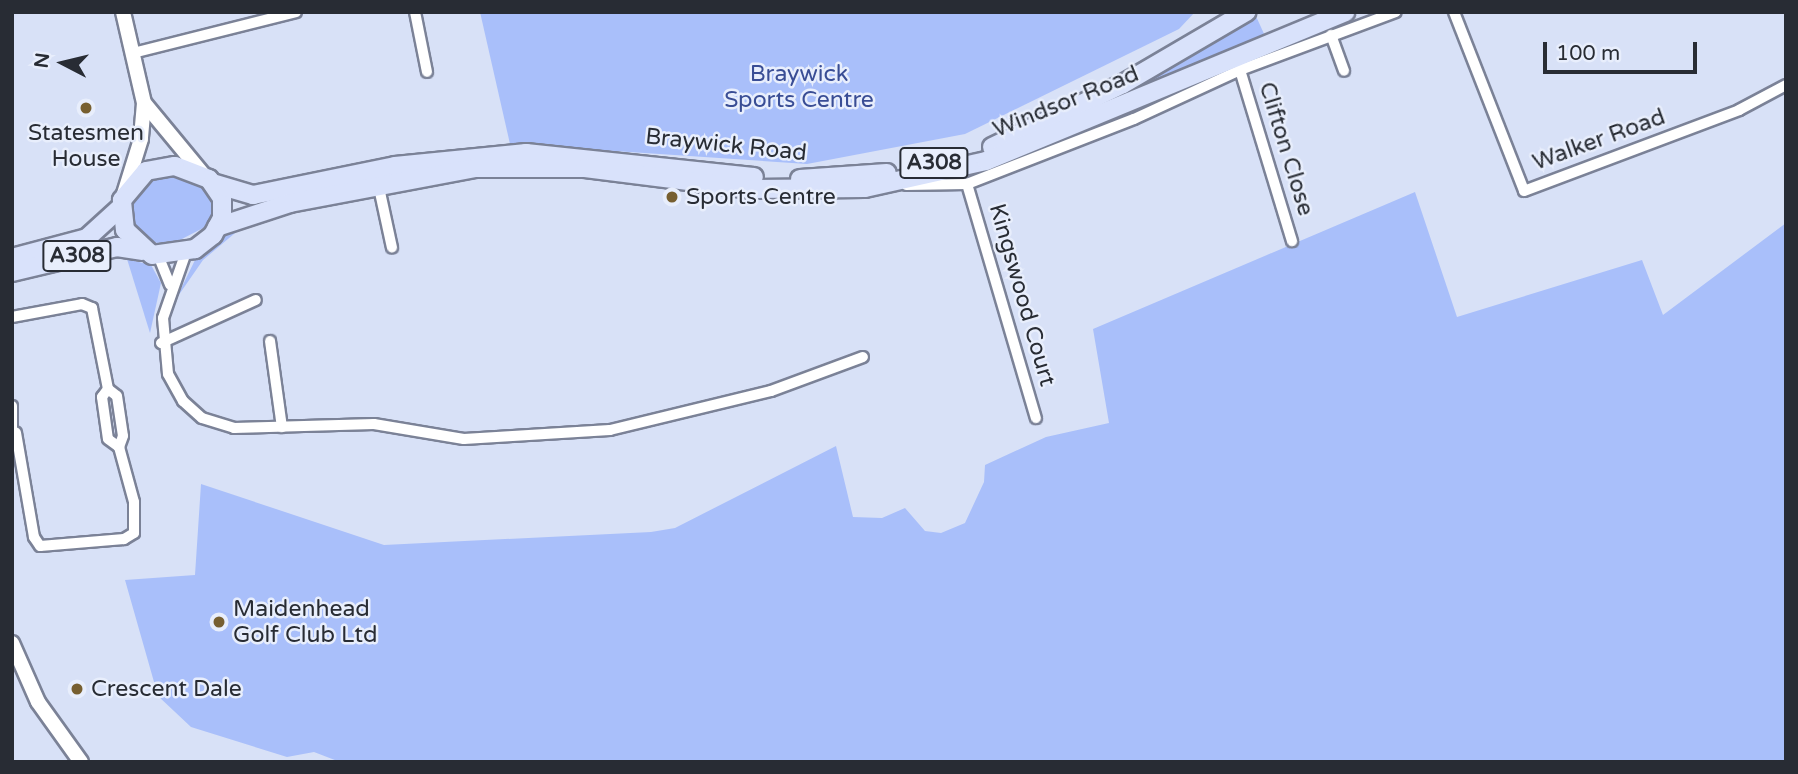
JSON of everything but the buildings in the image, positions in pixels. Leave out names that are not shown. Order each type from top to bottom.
[{"type":"main road","name":"Braywick Road","points":[[207,179],[253,195],[395,166],[526,153],[665,164],[745,177],[810,180],[896,173],[982,151],[1058,118],[1246,12]]},
{"type":"main road","name":"Windsor Road","points":[[378,183],[476,168],[585,168],[751,189],[865,188],[986,161],[1345,12]]},
{"type":"main road","name":"A308","points":[[12,258],[87,238],[152,168],[175,166],[207,179]]},
{"type":"main road","points":[[207,179],[224,207],[217,227]]},
{"type":"main road","name":"A308","points":[[12,272],[117,247],[150,253],[186,252],[217,227],[253,212],[378,183]]},
{"type":"main road","name":"A308","points":[[122,201],[125,230],[150,253]]},
{"type":"street","points":[[122,201],[141,139],[144,103],[123,12]]},
{"type":"street","points":[[132,53],[296,12]]},
{"type":"street","points":[[415,12],[427,72]]},
{"type":"street","points":[[865,188],[967,184],[1134,119],[1240,70],[1396,12]]},
{"type":"street","name":"Walker Road","points":[[1454,12],[1524,191],[1739,110],[1786,85]]},
{"type":"street","points":[[1331,35],[1344,71]]},
{"type":"street","name":"Clifton Close","points":[[1240,70],[1291,241]]},
{"type":"street","points":[[144,103],[165,135],[207,179]]},
{"type":"street","points":[[378,183],[392,248]]},
{"type":"street","name":"Kingswood Court","points":[[967,184],[1036,418]]},
{"type":"street","points":[[186,252],[170,285],[162,343],[168,374],[183,401],[202,418],[234,428],[374,424],[464,439],[610,430],[708,409],[863,357]]},
{"type":"street","points":[[150,253],[170,285]]},
{"type":"street","points":[[162,343],[250,300]]},
{"type":"street","points":[[12,317],[82,304],[92,308],[108,389],[102,397],[108,439],[119,447],[134,502],[134,533],[124,539],[51,550],[34,537],[14,433],[12,405]]},
{"type":"street","points":[[270,341],[282,427]]},
{"type":"street","points":[[12,643],[38,702],[76,760]]},
{"type":"green space","name":"Braywick Sports Centre","points":[[480,12],[1195,12],[1179,29],[965,134],[807,164],[510,144]]},
{"type":"green space","points":[[1255,14],[1265,36],[1012,145],[1246,18]]},
{"type":"green space","points":[[1270,45],[1265,54],[1139,111],[978,171],[1138,108]]},
{"type":"green space","points":[[166,173],[195,180],[210,192],[215,210],[205,227],[180,240],[157,243],[135,231],[127,205],[150,175]]},
{"type":"green space","points":[[1415,192],[1457,317],[1642,260],[1663,315],[1786,223],[1786,762],[340,762],[314,752],[287,757],[191,727],[158,696],[125,580],[195,575],[201,484],[384,545],[651,532],[675,528],[836,446],[853,517],[882,518],[905,508],[925,531],[941,533],[965,523],[984,482],[985,465],[1046,437],[1109,423],[1093,329]]},
{"type":"green space","points":[[236,225],[241,228],[203,260],[176,299],[196,258]]},
{"type":"green space","points":[[127,259],[151,265],[161,283],[150,333]]},
{"type":"place","name":"Statesmen House","points":[[86,108]]},
{"type":"place","name":"Sports Centre","points":[[672,197]]},
{"type":"place","name":"Maidenhead Golf Club Ltd","points":[[219,622]]},
{"type":"place","name":"Crescent Dale","points":[[77,689]]}]
